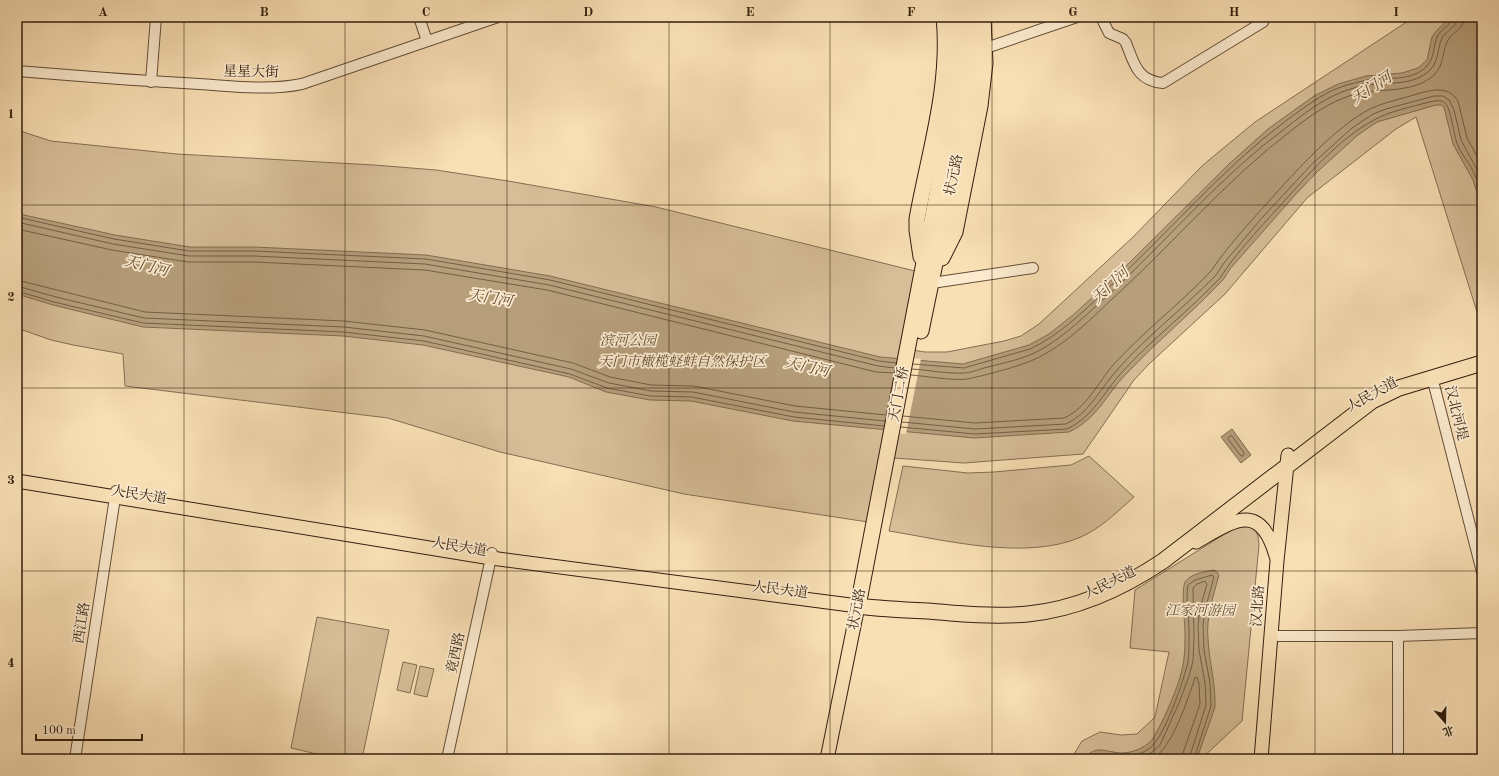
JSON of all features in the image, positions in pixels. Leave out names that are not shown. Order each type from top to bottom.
[{"type":"highway","points":[[930,274],[918,237],[917,219],[944,84],[946,51],[944,17]]},
{"type":"highway","name":"状元路","points":[[930,274],[954,106],[958,60],[957,17]]},
{"type":"highway","name":"状元路","points":[[916,330],[968,109],[972,57],[971,17]]},
{"type":"highway","points":[[930,274],[951,241],[957,222],[980,106],[984,78],[986,48],[983,17]]},
{"type":"highway","name":"天门二桥","points":[[891,459],[916,330]]},
{"type":"highway","name":"人民大道","points":[[862,603],[1005,611],[1044,608],[1084,596],[1125,578],[1146,564],[1287,461],[1372,402],[1399,388],[1432,377],[1479,358]]},
{"type":"highway","name":"人民大道","points":[[862,603],[981,615],[1006,615],[1035,613],[1067,606],[1107,592],[1146,572],[1163,561],[1287,461],[1330,420],[1357,400],[1398,379],[1430,368],[1479,358]]},
{"type":"highway","name":"状元路","points":[[862,603],[891,459]]},
{"type":"main road","name":"汉北路","points":[[1261,759],[1277,561],[1287,461]]},
{"type":"main road","name":"人民大道","points":[[17,475],[116,494],[492,555],[862,603]]},
{"type":"main road","name":"人民大道","points":[[17,481],[116,494]]},
{"type":"main road","points":[[1163,561],[1223,526],[1240,520],[1252,520],[1262,527],[1271,542],[1277,561]]},
{"type":"main road","name":"状元路","points":[[827,759],[862,603]]},
{"type":"main road","name":"状元路","points":[[834,759],[862,603]]},
{"type":"street","points":[[151,82],[156,17]]},
{"type":"street","points":[[419,17],[427,41]]},
{"type":"street","name":"星星大街","points":[[17,71],[151,82],[267,88],[290,86],[302,84],[498,17]]},
{"type":"street","points":[[986,48],[1077,17]]},
{"type":"street","points":[[1102,17],[1110,33],[1123,39],[1126,43],[1139,73],[1144,77],[1163,83],[1263,22],[1266,17]]},
{"type":"street","points":[[930,274],[1034,268]]},
{"type":"street","name":"汉北河堤","points":[[1432,377],[1482,572]]},
{"type":"street","name":"西江路","points":[[75,759],[116,494]]},
{"type":"street","name":"竟西路","points":[[447,759],[492,555]]},
{"type":"street","points":[[1272,636],[1482,634]]},
{"type":"street","points":[[1398,636],[1398,759]]},
{"type":"green space","name":"天门市橄榄蛏蚌自然保护区","points":[[1414,17],[1482,17],[1482,328],[1416,117],[1396,129],[1307,198],[1225,294],[1149,364],[1134,380],[1083,454],[964,463],[880,457],[868,522],[684,494],[500,452],[388,418],[125,386],[123,354],[51,340],[17,328],[17,130],[51,141],[177,154],[436,170],[656,207],[915,271],[900,348],[925,352],[947,352],[1004,341],[1021,336],[1039,324],[1132,238],[1203,165],[1255,122]]},
{"type":"green space","points":[[1089,456],[1134,497],[1102,524],[1081,537],[1059,544],[1011,548],[960,543],[889,531],[903,466],[968,473],[994,472],[1071,465]]},
{"type":"green space","name":"江家河游园","points":[[1245,524],[1255,529],[1258,536],[1259,545],[1242,721],[1201,759],[1071,759],[1082,741],[1100,732],[1121,735],[1137,734],[1155,717],[1169,652],[1130,648],[1135,590],[1239,525]]},
{"type":"green space","points":[[317,617],[389,630],[362,759],[338,759],[291,748]]},
{"type":"green space","points":[[403,662],[417,665],[410,693],[397,690]]},
{"type":"green space","points":[[420,666],[434,669],[427,697],[414,694]]},
{"type":"water","name":"天门市橄榄蛏蚌自然保护区","points":[[1451,17],[1482,17],[1482,208],[1473,180],[1453,144],[1444,107],[1441,105],[1436,105],[1377,122],[1358,135],[1317,172],[1230,269],[1223,280],[1126,374],[1087,420],[1069,432],[974,438],[793,421],[691,401],[650,400],[606,392],[569,377],[423,345],[343,336],[143,327],[53,305],[17,294],[17,213],[115,235],[190,247],[254,247],[426,255],[550,276],[880,357],[963,364],[1029,345],[1049,334],[1073,315],[1116,276],[1229,164],[1268,129],[1314,96],[1338,84],[1366,76],[1402,73],[1418,68],[1427,60],[1432,37]]},
{"type":"water","points":[[1232,429],[1251,455],[1241,463],[1221,437]]},
{"type":"water","points":[[1213,570],[1219,575],[1210,607],[1208,623],[1215,707],[1196,759],[1084,759],[1088,754],[1097,750],[1121,753],[1134,751],[1142,748],[1152,740],[1172,700],[1183,667],[1185,629],[1183,599],[1185,582],[1194,575]]},
{"type":"pier","points":[[899,357],[921,359],[906,434],[886,432]]},
{"type":"water label","name":"天门河","points":[[1372,89]]},
{"type":"water label","name":"天门河","points":[[146,267]]},
{"type":"water label","name":"天门河","points":[[1111,286]]},
{"type":"water label","name":"天门河","points":[[490,299]]},
{"type":"water label","name":"天门河","points":[[807,368]]},
{"type":"park label","name":"滨河公园","points":[[628,341]]}]
